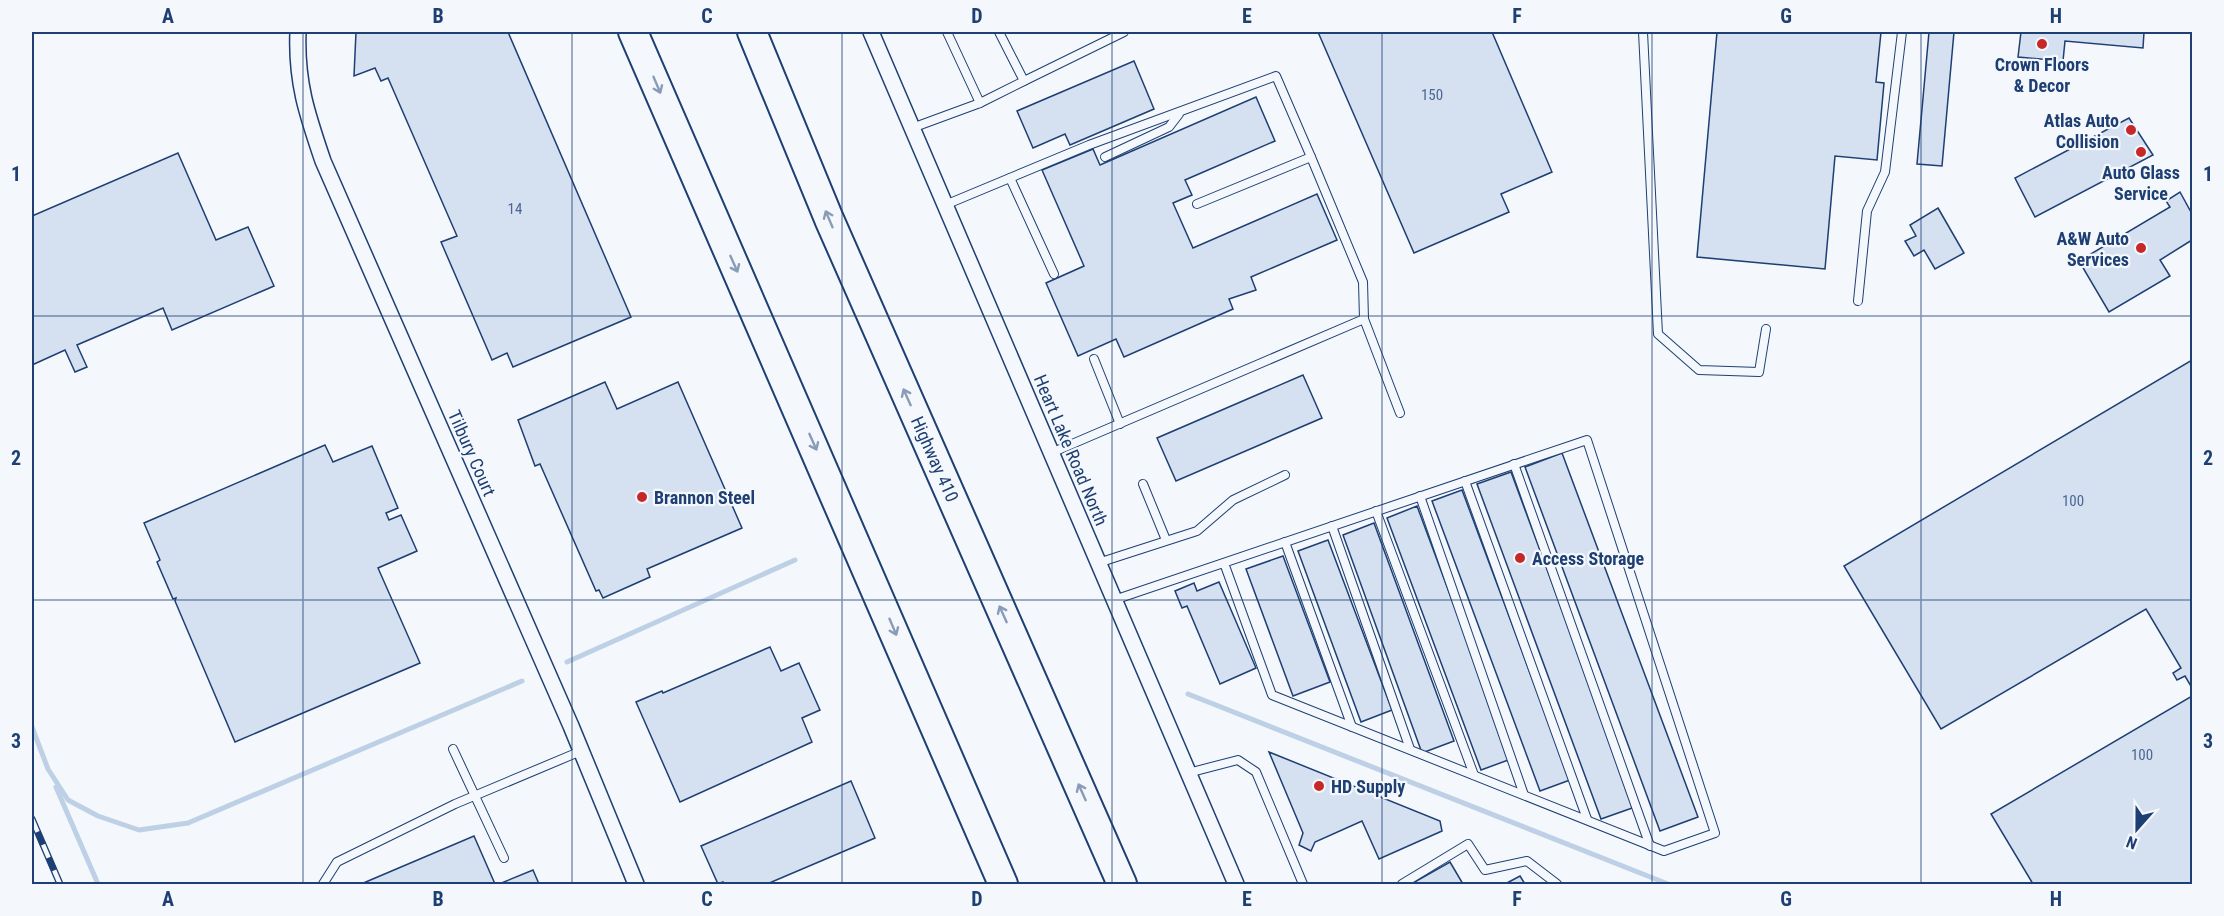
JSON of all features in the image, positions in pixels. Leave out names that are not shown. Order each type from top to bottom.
[{"type":"highway","points":[[633,32],[870,573],[1003,885]]},
{"type":"highway","name":"Highway 410","points":[[752,32],[829,219],[1122,885]]},
{"type":"highway","points":[[962,790],[985,885]]},
{"type":"highway","points":[[1099,832],[1134,885]]},
{"type":"street","name":"Tilbury Court","points":[[298,32],[297,58],[301,96],[323,161],[581,751],[636,885]]},
{"type":"street","name":"Heart Lake Road North","points":[[871,32],[1236,885]]},
{"type":"lane","points":[[947,32],[980,103]]},
{"type":"lane","points":[[999,32],[1024,81]]},
{"type":"lane","points":[[912,128],[980,103],[1124,32]]},
{"type":"lane","points":[[1643,32],[1658,334],[1699,370],[1759,372],[1766,329]]},
{"type":"lane","points":[[1858,301],[1868,211],[1885,172],[1902,32]]},
{"type":"lane","points":[[945,205],[1089,146],[1275,76],[1363,282],[1364,319],[1400,413]]},
{"type":"lane","points":[[1105,157],[1169,127],[1180,113]]},
{"type":"lane","points":[[1197,204],[1311,157]]},
{"type":"lane","points":[[1010,178],[1054,274]]},
{"type":"lane","points":[[1051,453],[1364,319]]},
{"type":"lane","points":[[1094,359],[1120,424]]},
{"type":"lane","points":[[1114,600],[1587,440],[1715,833],[1664,851],[1272,695],[1224,563]]},
{"type":"lane","points":[[1514,464],[1650,846]]},
{"type":"lane","points":[[1098,563],[1197,531],[1233,500],[1285,475]]},
{"type":"lane","points":[[1465,481],[1587,819]]},
{"type":"lane","points":[[1143,484],[1166,540]]},
{"type":"lane","points":[[1420,496],[1524,795]]},
{"type":"lane","points":[[1376,511],[1474,775]]},
{"type":"lane","points":[[1332,526],[1410,749]]},
{"type":"lane","points":[[1285,542],[1352,727]]},
{"type":"lane","points":[[453,748],[504,858]]},
{"type":"lane","points":[[323,885],[337,862],[474,796],[581,751]]},
{"type":"lane","points":[[1188,773],[1238,760],[1256,772],[1303,885]]},
{"type":"lane","points":[[1402,885],[1468,844],[1485,870],[1527,861],[1557,885]]},
{"type":"building","points":[[356,32],[508,32],[631,317],[513,367],[507,353],[492,360],[441,242],[457,236],[388,78],[381,81],[375,68],[354,76]]},
{"type":"building","points":[[1318,32],[1492,32],[1552,172],[1501,194],[1509,212],[1414,253]]},
{"type":"building","points":[[1717,32],[1881,32],[1876,82],[1884,83],[1877,160],[1835,156],[1825,269],[1697,257]]},
{"type":"building","points":[[1929,32],[1954,32],[1942,166],[1917,164]]},
{"type":"building","name":"Crown Floors & Decor","points":[[2021,32],[2144,32],[2143,48],[2065,41],[2063,61],[2018,57]]},
{"type":"building","points":[[1134,61],[1154,109],[1070,145],[1065,134],[1033,148],[1017,111]]},
{"type":"building","points":[[1256,97],[1275,141],[1185,180],[1192,195],[1173,203],[1193,248],[1317,194],[1337,240],[1251,277],[1256,290],[1229,299],[1233,309],[1124,357],[1116,339],[1078,356],[1046,283],[1084,266],[1042,170],[1093,149],[1100,165]]},
{"type":"building","points":[[2129,118],[2153,155],[2035,217],[2015,178]]},
{"type":"building","points":[[178,153],[216,240],[248,227],[274,286],[172,330],[163,308],[77,345],[87,367],[75,372],[65,350],[32,365],[32,216]]},
{"type":"building","name":"A&W Auto Services","points":[[2180,192],[2192,214],[2192,240],[2160,260],[2170,276],[2109,312],[2079,261],[2170,207],[2166,201]]},
{"type":"building","points":[[1938,208],[1964,253],[1935,269],[1924,250],[1914,256],[1905,241],[1916,236],[1910,225]]},
{"type":"building","points":[[2192,360],[2192,688],[2185,676],[2177,680],[2173,673],[2181,668],[2146,609],[1941,729],[1844,566]]},
{"type":"building","points":[[1303,375],[1322,418],[1176,481],[1157,438]]},
{"type":"building","name":"Brannon Steel","points":[[605,382],[617,409],[678,382],[742,528],[647,569],[650,577],[603,598],[599,590],[596,591],[540,464],[535,466],[518,420]]},
{"type":"building","points":[[325,445],[333,462],[372,446],[398,508],[386,513],[389,520],[401,515],[417,551],[378,568],[420,663],[235,742],[175,601],[176,598],[173,599],[157,562],[160,560],[144,523]]},
{"type":"building","points":[[1562,453],[1698,817],[1660,831],[1525,467]]},
{"type":"building","points":[[1511,472],[1635,807],[1601,819],[1477,484]]},
{"type":"building","points":[[1462,490],[1570,780],[1540,791],[1432,501]]},
{"type":"building","points":[[1417,506],[1511,759],[1481,770],[1387,518]]},
{"type":"building","points":[[1374,523],[1454,741],[1422,753],[1343,535]]},
{"type":"building","points":[[1328,540],[1392,710],[1361,722],[1298,551]]},
{"type":"building","points":[[1283,556],[1330,682],[1293,696],[1246,569]]},
{"type":"building","points":[[1219,582],[1256,668],[1220,684],[1187,606],[1182,608],[1175,591],[1194,583],[1197,591]]},
{"type":"building","points":[[770,647],[781,671],[799,663],[820,710],[802,718],[812,742],[680,802],[636,702],[662,691],[663,693]]},
{"type":"building","points":[[2192,696],[2192,884],[2033,884],[1991,814]]},
{"type":"building","name":"HD Supply","points":[[1269,752],[1440,821],[1442,831],[1379,859],[1362,821],[1315,842],[1311,851],[1299,845],[1303,833]]},
{"type":"building","points":[[851,781],[875,838],[767,884],[725,884],[723,882],[718,884],[701,846]]},
{"type":"building","points":[[474,836],[495,884],[361,884]]},
{"type":"building","points":[[1450,862],[1463,884],[1411,884]]},
{"type":"building","points":[[533,870],[539,884],[499,884]]},
{"type":"building","points":[[1520,876],[1525,884],[1505,884]]},
{"type":"waterway","points":[[567,662],[795,560]]},
{"type":"waterway","points":[[32,727],[48,769],[68,800],[98,816],[139,830],[188,823],[522,681]]},
{"type":"waterway","points":[[1188,694],[1668,884]]},
{"type":"waterway","points":[[56,787],[98,884]]},
{"type":"railway","points":[[32,819],[60,884]]},
{"type":"place","name":"Crown Floors & Decor","points":[[2042,44]]},
{"type":"place","name":"Atlas Auto Collision","points":[[2131,130]]},
{"type":"place","name":"Auto Glass Service","points":[[2141,152]]},
{"type":"place","name":"A&W Auto Services","points":[[2141,248]]},
{"type":"place","name":"Brannon Steel","points":[[642,497]]},
{"type":"place","name":"Access Storage","points":[[1520,558]]},
{"type":"place","name":"HD Supply","points":[[1319,786]]}]
